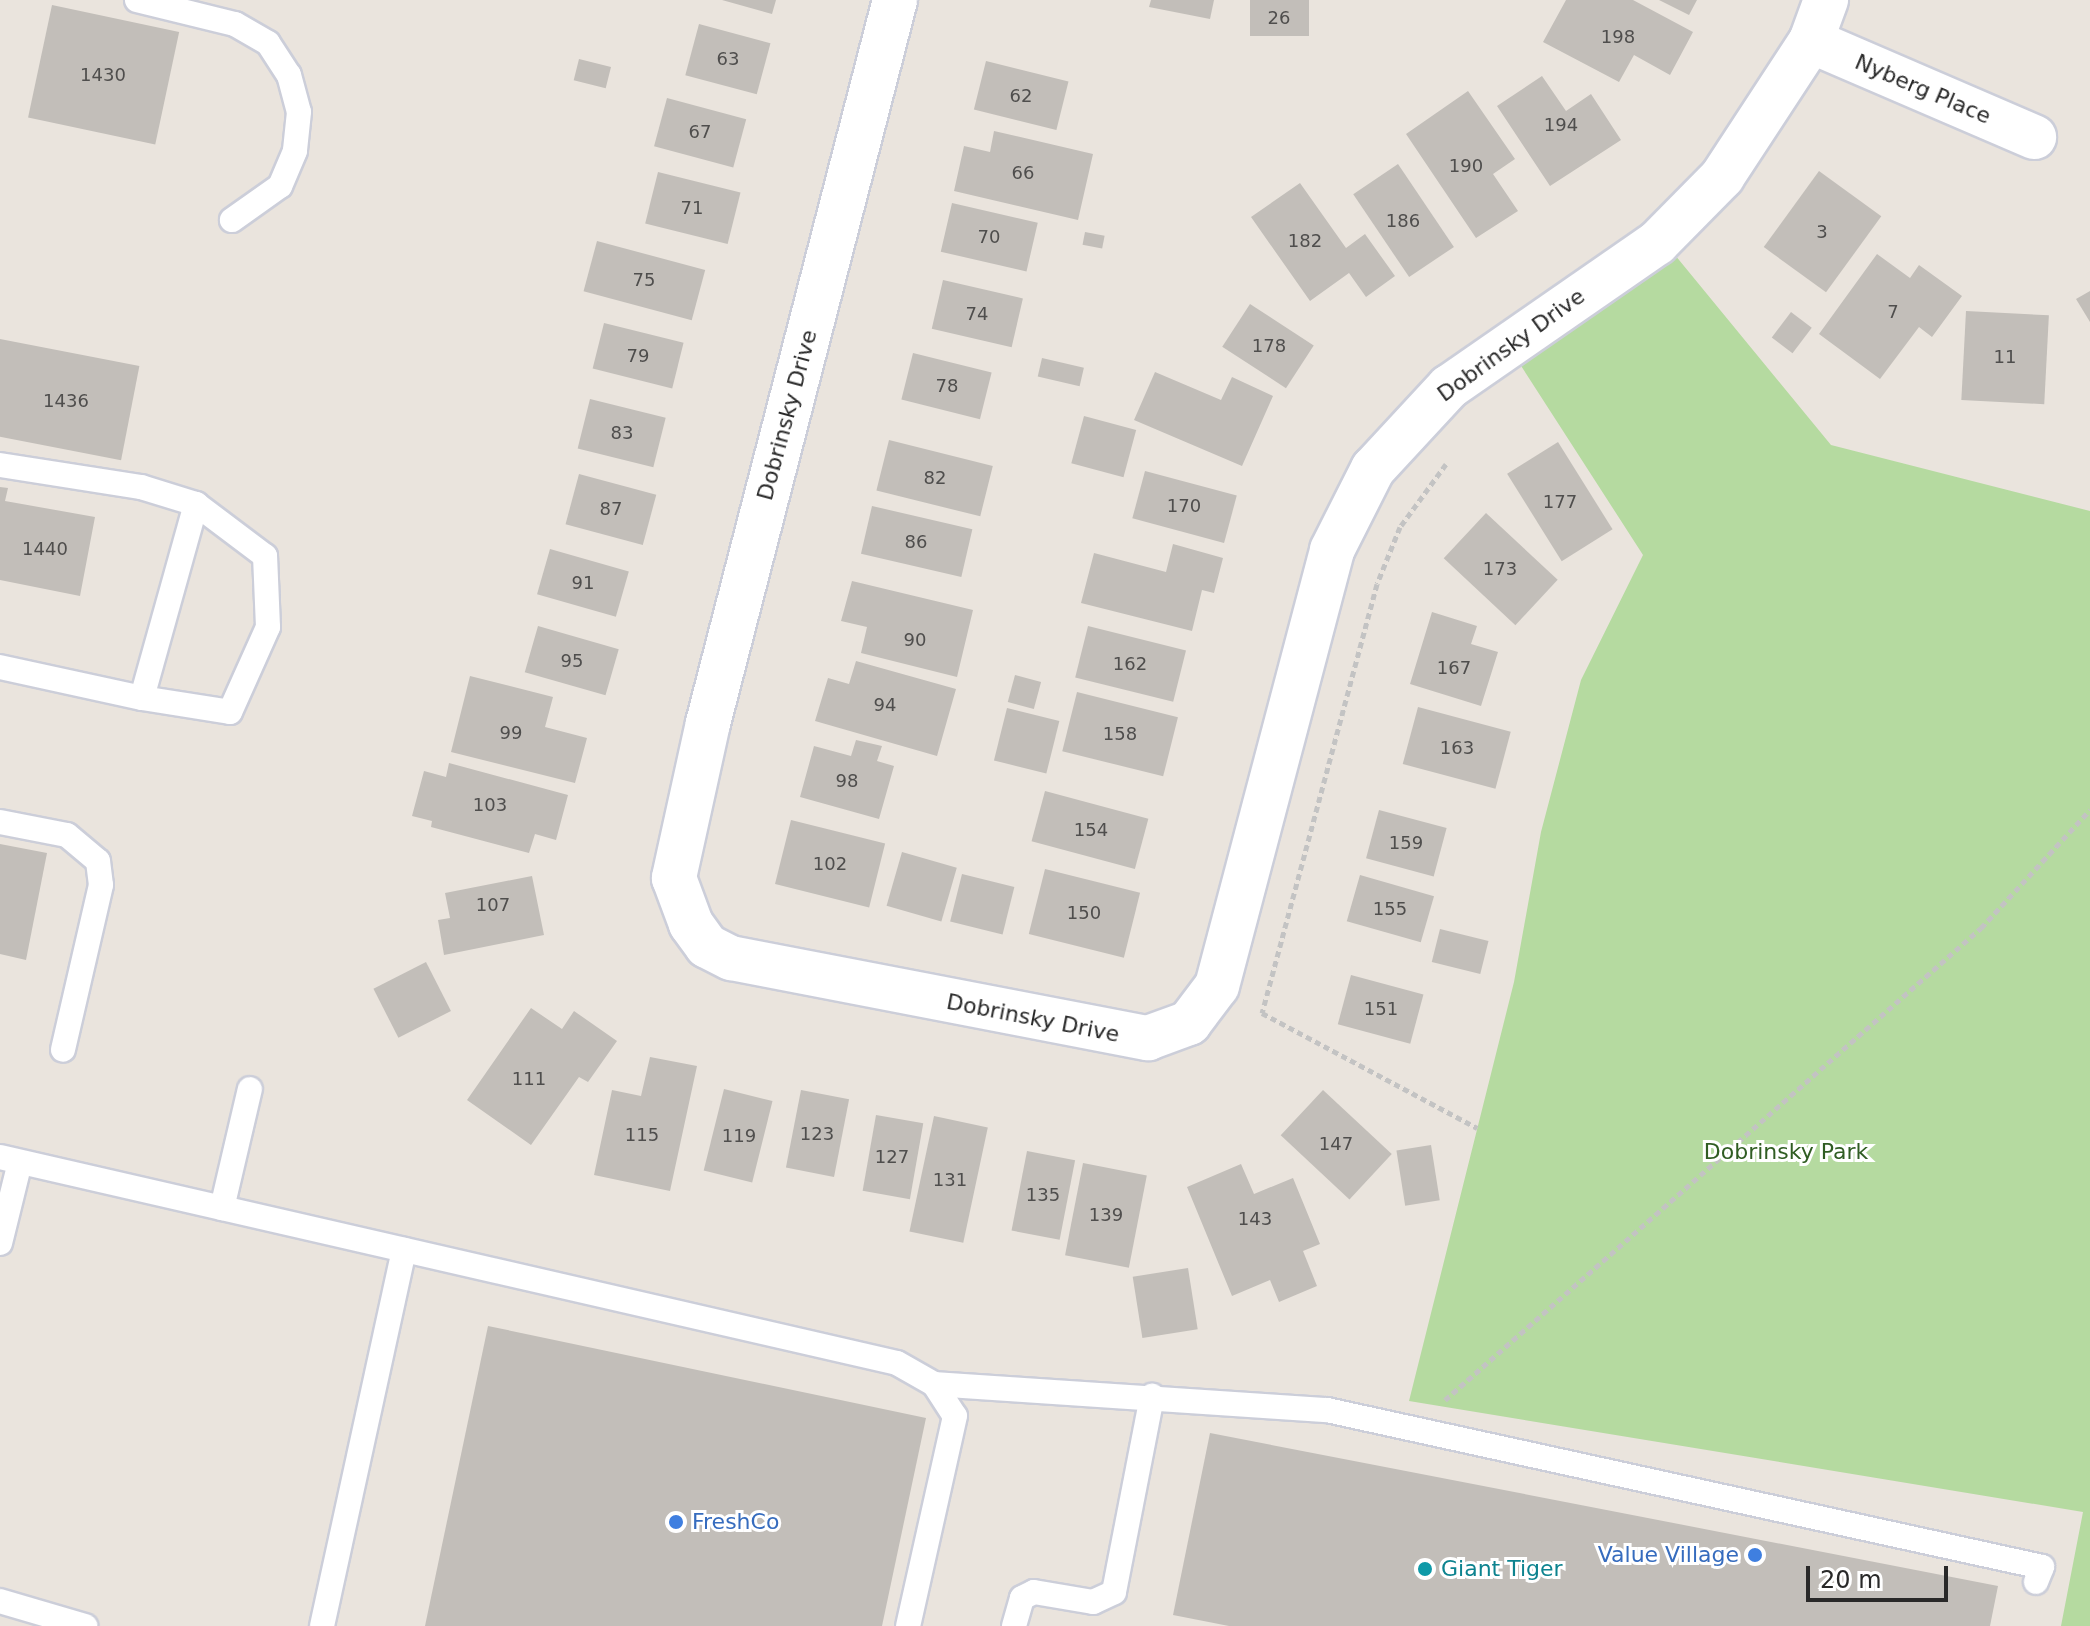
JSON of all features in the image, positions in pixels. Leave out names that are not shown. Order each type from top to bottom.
[{"type":"street","name":"Dobrinsky Drive","points":[[895,0],[708,723],[674,878],[691,924],[707,946],[731,958],[1128,1037],[1148,1038],[1189,1023],[1217,986],[1332,550],[1373,469],[1449,387],[1661,238],[1722,177],[1811,41],[1826,0]]},
{"type":"street","name":"Nyberg Place","points":[[1811,41],[2034,137]]},
{"type":"lane","points":[[137,0],[235,24],[268,43],[289,75],[299,112],[295,151],[280,186],[232,220]]},
{"type":"lane","points":[[0,465],[141,487],[196,504],[265,556],[268,627],[230,712],[142,698],[0,667]]},
{"type":"lane","points":[[142,698],[196,504]]},
{"type":"lane","points":[[0,822],[67,835],[98,861],[101,885],[63,1050]]},
{"type":"lane","points":[[222,1208],[250,1089]]},
{"type":"lane","points":[[0,1243],[10,1159],[897,1363],[934,1384],[1152,1396],[1327,1410],[2042,1567],[2036,1582]]},
{"type":"lane","points":[[322,1626],[404,1250]]},
{"type":"lane","points":[[908,1626],[955,1416],[934,1384]]},
{"type":"lane","points":[[1014,1626],[1022,1598],[1034,1592],[1093,1602],[1114,1592],[1152,1396]]},
{"type":"lane","points":[[0,1601],[85,1626]]},
{"type":"path","points":[[1455,454],[1400,527],[1377,584],[1262,1013],[1477,1128]]},
{"type":"path","points":[[1413,1429],[1981,928],[2090,810]]},
{"type":"green space","name":"Dobrinsky Park","points":[[1661,238],[1831,445],[2090,511],[2090,1626],[2061,1626],[2083,1512],[1409,1401],[1514,982],[1541,832],[1581,680],[1643,555],[1507,344]]},
{"type":"building","points":[[722,0],[776,0],[772,14]]},
{"type":"building","points":[[1151,0],[1214,0],[1210,19],[1149,7]]},
{"type":"building","points":[[1250,0],[1309,0],[1309,36],[1250,36]]},
{"type":"building","points":[[1566,0],[1633,0],[1693,32],[1670,75],[1634,55],[1619,82],[1543,42]]},
{"type":"building","points":[[1659,0],[1697,0],[1689,15]]},
{"type":"building","points":[[52,5],[179,32],[155,145],[28,117]]},
{"type":"building","points":[[699,24],[770,43],[757,94],[685,75]]},
{"type":"building","points":[[579,59],[611,67],[606,88],[574,80]]},
{"type":"building","points":[[986,61],[1068,82],[1056,130],[974,110]]},
{"type":"building","points":[[1542,76],[1566,111],[1591,94],[1621,140],[1550,186],[1497,106]]},
{"type":"building","points":[[1468,91],[1515,159],[1493,174],[1518,211],[1476,238],[1406,134]]},
{"type":"building","points":[[667,98],[746,119],[733,168],[654,146]]},
{"type":"building","points":[[994,131],[1093,154],[1078,220],[954,191],[964,146],[990,152]]},
{"type":"building","points":[[1398,164],[1454,247],[1409,277],[1353,194]]},
{"type":"building","points":[[1819,171],[1881,216],[1826,292],[1764,247]]},
{"type":"building","points":[[658,172],[740,193],[728,244],[645,223]]},
{"type":"building","points":[[1300,183],[1346,248],[1365,234],[1395,276],[1366,297],[1349,273],[1310,301],[1251,217]]},
{"type":"building","points":[[952,203],[1038,223],[1026,272],[941,252]]},
{"type":"building","points":[[1085,232],[1105,236],[1102,249],[1083,245]]},
{"type":"building","points":[[597,241],[705,270],[692,320],[584,291]]},
{"type":"building","points":[[1877,254],[1910,278],[1919,265],[1962,296],[1932,337],[1919,327],[1880,379],[1819,334]]},
{"type":"building","points":[[943,280],[1023,298],[1012,347],[932,329]]},
{"type":"building","points":[[2090,291],[2090,322],[2076,299]]},
{"type":"building","points":[[1250,304],[1314,345],[1286,388],[1222,347]]},
{"type":"building","points":[[1966,311],[2049,315],[2044,404],[1961,400]]},
{"type":"building","points":[[1791,312],[1812,328],[1793,353],[1772,338]]},
{"type":"building","points":[[604,323],[684,343],[672,388],[593,369]]},
{"type":"building","points":[[0,339],[139,366],[121,460],[0,437]]},
{"type":"building","points":[[913,353],[992,373],[980,419],[901,400]]},
{"type":"building","points":[[1042,358],[1084,368],[1080,386],[1038,377]]},
{"type":"building","points":[[1155,372],[1221,400],[1232,377],[1273,396],[1242,466],[1134,420]]},
{"type":"building","points":[[590,399],[666,418],[653,467],[578,448]]},
{"type":"building","points":[[1084,416],[1136,430],[1123,477],[1071,463]]},
{"type":"building","points":[[889,440],[993,466],[980,516],[876,490]]},
{"type":"building","points":[[1558,442],[1613,529],[1562,561],[1507,474]]},
{"type":"building","points":[[1145,471],[1237,496],[1224,543],[1132,518]]},
{"type":"building","points":[[579,474],[656,495],[643,545],[566,524]]},
{"type":"building","points":[[0,487],[8,488],[5,501],[95,517],[80,596],[0,580]]},
{"type":"building","points":[[872,506],[972,529],[961,577],[861,554]]},
{"type":"building","points":[[1486,513],[1558,580],[1515,625],[1444,558]]},
{"type":"building","points":[[1173,544],[1223,558],[1214,593],[1202,590],[1192,631],[1081,603],[1094,553],[1166,572]]},
{"type":"building","points":[[550,549],[629,572],[616,617],[537,594]]},
{"type":"building","points":[[852,581],[973,610],[957,677],[861,653],[867,627],[841,621]]},
{"type":"building","points":[[1432,612],[1477,626],[1471,644],[1498,652],[1481,706],[1410,684]]},
{"type":"building","points":[[538,626],[619,649],[606,695],[525,672]]},
{"type":"building","points":[[1088,626],[1186,650],[1173,702],[1075,677]]},
{"type":"building","points":[[856,661],[956,689],[937,756],[815,721],[828,678],[849,684]]},
{"type":"building","points":[[1015,675],[1041,682],[1034,709],[1008,702]]},
{"type":"building","points":[[470,676],[553,697],[545,727],[587,738],[575,783],[451,752]]},
{"type":"building","points":[[1077,692],[1178,717],[1163,776],[1062,751]]},
{"type":"building","points":[[1418,707],[1511,732],[1495,789],[1403,764]]},
{"type":"building","points":[[1007,708],[1059,721],[1046,773],[994,760]]},
{"type":"building","points":[[856,740],[882,746],[877,761],[894,766],[879,819],[800,797],[814,746],[851,756]]},
{"type":"building","points":[[449,763],[568,795],[556,840],[535,834],[529,853],[431,827],[432,821],[412,816],[424,771],[446,777]]},
{"type":"building","points":[[1045,791],[1148,819],[1135,869],[1032,841]]},
{"type":"building","points":[[1379,810],[1447,828],[1434,876],[1366,858]]},
{"type":"building","points":[[791,820],[885,843],[869,908],[775,884]]},
{"type":"building","points":[[0,844],[47,853],[26,960],[0,954]]},
{"type":"building","points":[[902,852],[957,868],[941,922],[887,906]]},
{"type":"building","points":[[1045,869],[1140,893],[1124,958],[1029,934]]},
{"type":"building","points":[[962,874],[1014,887],[1003,935],[950,922]]},
{"type":"building","points":[[1360,875],[1434,896],[1421,942],[1347,921]]},
{"type":"building","points":[[532,876],[544,935],[444,955],[438,920],[450,918],[445,893]]},
{"type":"building","points":[[1440,929],[1489,941],[1480,974],[1432,962]]},
{"type":"building","points":[[426,962],[451,1011],[398,1038],[373,989]]},
{"type":"building","points":[[1351,975],[1423,994],[1410,1044],[1338,1024]]},
{"type":"building","points":[[531,1008],[562,1029],[574,1011],[617,1041],[588,1082],[579,1077],[531,1145],[467,1100]]},
{"type":"building","points":[[650,1057],[697,1066],[670,1191],[594,1175],[612,1090],[641,1096]]},
{"type":"building","points":[[724,1089],[773,1101],[752,1183],[704,1171]]},
{"type":"building","points":[[801,1090],[849,1099],[834,1177],[786,1168]]},
{"type":"building","points":[[1323,1090],[1392,1154],[1349,1199],[1281,1135]]},
{"type":"building","points":[[876,1115],[923,1123],[910,1199],[863,1191]]},
{"type":"building","points":[[934,1116],[988,1127],[963,1243],[909,1231]]},
{"type":"building","points":[[1431,1145],[1440,1200],[1405,1206],[1396,1150]]},
{"type":"building","points":[[1027,1151],[1075,1160],[1060,1240],[1012,1231]]},
{"type":"building","points":[[1083,1163],[1147,1175],[1129,1268],[1065,1255]]},
{"type":"building","points":[[1241,1164],[1254,1194],[1293,1178],[1320,1244],[1303,1251],[1317,1286],[1279,1302],[1270,1280],[1232,1296],[1187,1187]]},
{"type":"building","points":[[1188,1268],[1198,1329],[1142,1338],[1133,1277]]},
{"type":"building","name":"FreshCo","points":[[488,1326],[926,1418],[882,1626],[425,1626]]},
{"type":"building","name":"Giant Tiger","points":[[1210,1433],[1998,1586],[1990,1626],[1229,1626],[1173,1615]]},
{"type":"place","name":"FreshCo","points":[[676,1522]]},
{"type":"place","name":"Value Village","points":[[1755,1555]]},
{"type":"place","name":"Giant Tiger","points":[[1425,1569]]}]
